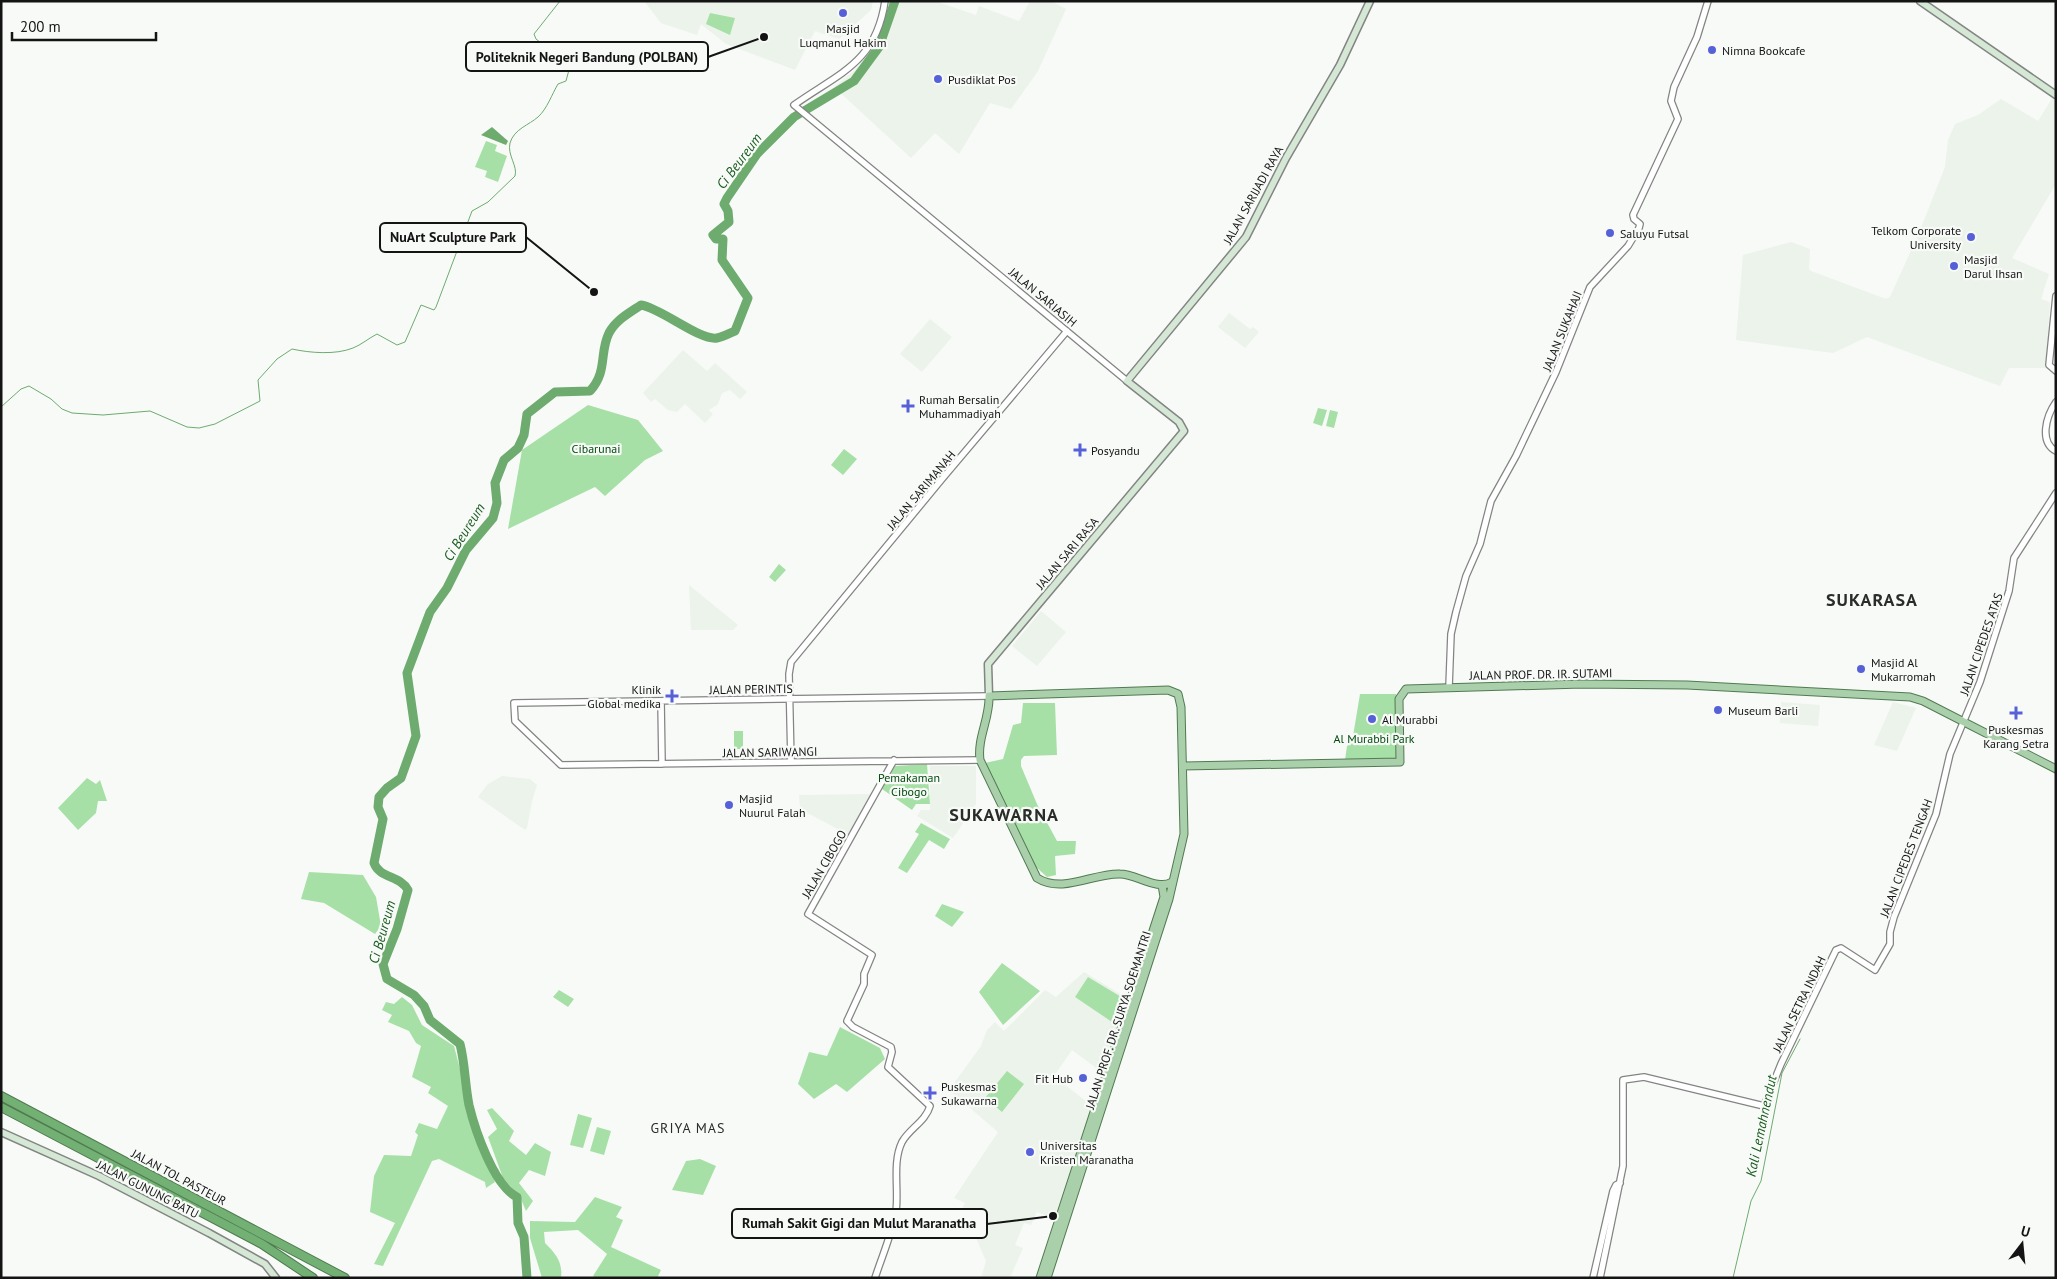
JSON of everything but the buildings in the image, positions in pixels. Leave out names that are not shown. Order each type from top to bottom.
[{"type":"highway","name":"JALAN TOL PASTEUR","points":[[1,1096],[345,1278]]},
{"type":"highway","name":"JALAN TOL PASTEUR","points":[[1,1107],[262,1244],[313,1278]]},
{"type":"highway","points":[[310,1259],[335,1278]]},
{"type":"main road","name":"JALAN SARIJADI RAYA","points":[[1127,381],[1246,237],[1286,158],[1344,59],[1370,1]]},
{"type":"main road","points":[[1920,1],[2056,95]]},
{"type":"main road","name":"JALAN SARIASIH","points":[[1127,381],[1179,422],[1184,431]]},
{"type":"main road","name":"JALAN SARI RASA","points":[[989,696],[988,664],[1184,431]]},
{"type":"main road","name":"JALAN PROF. DR. IR. SUTAMI","points":[[1183,766],[1400,762],[1400,694],[1409,688],[1688,685],[1883,694],[1922,701],[2056,769]]},
{"type":"main road","name":"JALAN PROF. DR. SURYA SOEMANTRI","points":[[989,696],[1175,692],[1179,697],[1180,706],[1184,834],[1172,882],[1170,899],[1047,1278]]},
{"type":"main road","points":[[989,696],[990,705],[979,752],[980,760],[1038,878],[1061,884],[1102,875],[1122,874],[1162,885],[1172,882]]},
{"type":"main road","name":"JALAN PROF. DR. SURYA SOEMANTRI","points":[[1040,1278],[1164,897],[1162,885]]},
{"type":"main road","name":"JALAN GUNUNG BATU","points":[[1,1132],[99,1176],[166,1210],[260,1260],[270,1268],[276,1278]]},
{"type":"street","name":"JALAN SARIASIH","points":[[885,1],[879,28],[863,54],[833,81],[796,106],[1127,381]]},
{"type":"street","name":"JALAN SUKAHAJI","points":[[1449,687],[1451,634],[1466,576],[1480,544],[1491,501],[1516,456],[1556,372],[1590,287],[1628,246],[1640,228],[1640,224],[1634,219],[1633,215],[1678,119],[1671,101],[1674,87],[1697,37],[1708,1]]},
{"type":"street","points":[[2056,296],[2049,365],[2056,371]]},
{"type":"street","name":"JALAN SARIMANAH","points":[[790,698],[789,674],[791,662],[942,479],[1068,331]]},
{"type":"street","points":[[2056,402],[2048,419],[2046,441],[2048,447],[2056,451]]},
{"type":"street","name":"JALAN CIPEDES ATAS","points":[[1964,723],[1980,682],[2009,591],[2014,558],[2056,493]]},
{"type":"street","name":"JALAN PERINTIS","points":[[561,765],[515,721],[514,703],[989,696]]},
{"type":"street","points":[[790,698],[791,762]]},
{"type":"street","points":[[661,701],[662,764]]},
{"type":"street","name":"JALAN CIPEDES TENGAH","points":[[1875,970],[1890,944],[1891,925],[1936,814],[1946,766],[1964,723]]},
{"type":"street","name":"JALAN CIBOGO","points":[[875,1278],[894,1222],[898,1199],[899,1156],[902,1142],[926,1114],[930,1106],[888,1068],[892,1052],[891,1047],[847,1022],[864,984],[864,974],[872,955],[808,914],[894,760]]},
{"type":"street","name":"JALAN SARIWANGI","points":[[561,765],[980,760]]},
{"type":"street","name":"JALAN SETRA INDAH","points":[[1620,1183],[1623,1166],[1623,1080],[1644,1077],[1761,1107],[1767,1104],[1781,1064],[1836,950],[1841,948],[1875,970]]},
{"type":"street","points":[[1593,1278],[1613,1192],[1616,1185],[1620,1183]]},
{"type":"street","points":[[1600,1278],[1620,1183]]},
{"type":"shaded area","points":[[644,1],[873,1],[871,10],[839,39],[815,31],[795,70],[726,44],[701,24],[697,35],[661,23]]},
{"type":"shaded area","name":"Pusdiklat Pos","points":[[890,1],[935,1],[976,15],[979,6],[1019,21],[1030,1],[1051,1],[1066,9],[1038,71],[1011,109],[990,103],[959,154],[935,133],[911,158],[834,87],[855,70],[877,42],[888,15]]},
{"type":"shaded area","name":"Telkom Corporate University","points":[[2053,97],[2056,99],[2056,184],[2012,258],[2049,274],[2041,299],[2050,302],[2046,368],[2009,368],[2000,386],[1867,337],[1833,353],[1736,340],[1743,255],[1791,242],[1810,249],[1809,269],[1811,271],[1886,299],[1890,297],[1919,233],[1945,167],[1948,140],[1955,124],[1978,115],[2001,99],[2038,121]]},
{"type":"shaded area","points":[[492,127],[508,141],[506,145],[481,135]]},
{"type":"shaded area","points":[[1229,313],[1250,329],[1253,327],[1259,332],[1245,348],[1218,327]]},
{"type":"shaded area","points":[[930,319],[952,337],[922,372],[900,354]]},
{"type":"shaded area","points":[[683,350],[707,371],[715,363],[747,392],[740,399],[730,390],[722,393],[718,404],[709,410],[713,414],[705,423],[685,404],[677,412],[668,410],[655,399],[651,402],[643,393]]},
{"type":"shaded area","points":[[689,585],[738,625],[733,630],[691,630]]},
{"type":"shaded area","points":[[1041,611],[1066,632],[1037,666],[1012,646]]},
{"type":"shaded area","points":[[1781,702],[1820,705],[1818,726],[1780,723]]},
{"type":"shaded area","points":[[1893,702],[1916,708],[1897,751],[1874,745]]},
{"type":"shaded area","points":[[930,766],[976,766],[976,804],[953,838],[917,816],[921,810],[930,810]]},
{"type":"shaded area","points":[[502,776],[530,779],[537,785],[525,830],[478,797],[488,784]]},
{"type":"shaded area","points":[[872,794],[849,835],[800,809],[799,795]]},
{"type":"shaded area","name":"Universitas Kristen Maranatha","points":[[1084,972],[1127,998],[1103,1073],[1072,1050],[1054,1076],[1092,1106],[1054,1219],[1037,1212],[1031,1225],[1024,1223],[1015,1245],[1023,1248],[1010,1278],[981,1278],[986,1261],[972,1229],[956,1219],[965,1203],[954,1198],[998,1132],[949,1090],[981,1046],[987,1030],[995,1022],[1004,1031],[1045,990],[1056,997]]},
{"type":"green space","points":[[710,13],[735,18],[730,35],[706,24]]},
{"type":"green space","points":[[486,141],[497,145],[495,151],[507,156],[498,182],[485,177],[487,171],[475,167]]},
{"type":"green space","name":"Cibarunai","points":[[588,405],[638,420],[663,451],[645,460],[605,496],[595,487],[508,529],[522,450]]},
{"type":"green space","points":[[1318,408],[1327,410],[1322,426],[1313,423]]},
{"type":"green space","points":[[1330,410],[1338,412],[1334,428],[1326,426]]},
{"type":"green space","points":[[844,449],[857,459],[843,475],[831,465]]},
{"type":"green space","points":[[779,564],[786,570],[775,582],[769,577]]},
{"type":"green space","name":"Al Murabbi Park","points":[[1360,694],[1396,694],[1397,760],[1345,760],[1347,746],[1352,742]]},
{"type":"green space","points":[[1023,703],[1055,703],[1057,755],[1024,756],[1021,760],[1021,766],[1037,804],[1057,841],[1076,841],[1075,854],[1055,856],[1056,875],[1047,877],[1036,867],[985,763],[1003,759],[1013,725],[1021,723]]},
{"type":"green space","points":[[734,731],[743,731],[743,749],[734,749]]},
{"type":"green space","name":"Pemakaman Cibogo","points":[[927,764],[930,804],[916,804],[912,810],[882,789],[895,766]]},
{"type":"green space","points":[[87,778],[96,784],[100,780],[107,801],[98,801],[96,813],[78,830],[58,808]]},
{"type":"green space","points":[[921,823],[950,839],[944,849],[929,840],[907,873],[898,868],[919,834],[915,832]]},
{"type":"green space","points":[[309,872],[363,875],[376,897],[381,926],[375,934],[324,903],[301,899]]},
{"type":"green space","points":[[942,904],[964,912],[952,927],[935,916]]},
{"type":"green space","points":[[1002,963],[1040,991],[1003,1025],[979,992]]},
{"type":"green space","points":[[1088,977],[1123,998],[1115,1024],[1075,997]]},
{"type":"green space","points":[[559,990],[574,999],[568,1007],[553,997]]},
{"type":"green space","points":[[402,997],[412,1005],[422,1025],[454,1046],[472,1115],[495,1182],[486,1188],[485,1182],[439,1159],[432,1161],[383,1266],[374,1264],[395,1223],[370,1212],[374,1176],[384,1155],[411,1156],[418,1135],[415,1132],[419,1123],[437,1129],[448,1106],[428,1093],[431,1087],[412,1077],[421,1046],[416,1043],[409,1031],[388,1022],[392,1015],[382,1010],[386,1002],[394,1004]]},
{"type":"green space","points":[[840,1027],[880,1048],[885,1059],[847,1092],[836,1084],[814,1099],[798,1084],[809,1052],[827,1056]]},
{"type":"green space","points":[[1007,1071],[1024,1084],[1002,1112],[985,1098]]},
{"type":"green space","points":[[492,1108],[514,1131],[509,1141],[526,1155],[535,1143],[551,1152],[545,1176],[529,1170],[519,1183],[533,1201],[526,1211],[520,1197],[503,1178],[488,1137],[497,1129],[487,1110]]},
{"type":"green space","points":[[578,1114],[592,1118],[583,1148],[570,1145]]},
{"type":"green space","points":[[597,1127],[611,1131],[604,1155],[590,1151]]},
{"type":"green space","points":[[700,1159],[716,1166],[703,1195],[672,1190],[686,1161]]},
{"type":"green space","points":[[595,1197],[622,1207],[616,1217],[623,1220],[611,1247],[661,1270],[658,1276],[661,1278],[596,1278],[593,1276],[607,1254],[578,1230],[544,1232],[545,1243],[560,1263],[561,1278],[542,1278],[530,1238],[530,1221],[575,1222]]},
{"type":"waterway","points":[[1,407],[21,389],[29,386],[51,399],[62,409],[72,413],[103,415],[150,411],[187,427],[199,428],[215,424],[260,401],[258,380],[277,359],[292,349],[307,352],[339,352],[356,347],[377,334],[397,345],[405,342],[421,305],[434,310],[436,307],[472,211],[488,202],[515,176],[516,172],[509,147],[512,138],[518,131],[541,114],[558,84],[566,81],[570,66],[536,39],[534,34],[560,1]]},
{"type":"waterway","name":"Ci Beureum","points":[[527,1278],[524,1237],[518,1223],[517,1197],[509,1191],[493,1170],[481,1142],[469,1105],[460,1044],[430,1020],[424,1006],[414,995],[387,979],[383,964],[397,929],[408,890],[400,882],[381,872],[374,863],[383,819],[378,807],[379,797],[387,788],[401,778],[416,736],[407,673],[430,612],[447,588],[466,550],[493,518],[497,503],[495,483],[504,460],[518,448],[524,435],[527,414],[555,392],[590,391],[596,384],[599,376],[609,333],[619,321],[641,305],[649,307],[710,338],[717,338],[735,331],[748,298],[722,260],[723,239],[716,239],[713,235],[729,222],[728,211],[724,204],[757,154],[794,117],[854,81],[879,47],[895,1]]},
{"type":"waterway","name":"Kali Lemahnendut","points":[[1733,1278],[1751,1201],[1761,1181],[1782,1073],[1800,1039]]},
{"type":"place","name":"Masjid Luqmanul Hakim","points":[[843,13]]},
{"type":"place","name":"Politeknik Negeri Bandung (POLBAN)","points":[[764,37]]},
{"type":"place","name":"Nimna Bookcafe","points":[[1712,50]]},
{"type":"place","name":"Pusdiklat Pos","points":[[938,79]]},
{"type":"place","name":"Saluyu Futsal","points":[[1610,233]]},
{"type":"place","name":"Telkom Corporate University","points":[[1971,237]]},
{"type":"place","name":"Masjid Darul Ihsan","points":[[1954,266]]},
{"type":"place","name":"NuArt Sculpture Park","points":[[594,292]]},
{"type":"place","name":"Rumah Bersalin Muhammadiyah","points":[[908,406]]},
{"type":"place","name":"Posyandu","points":[[1080,450]]},
{"type":"place","name":"Masjid Al Mukarromah","points":[[1861,669]]},
{"type":"place","name":"Klinik Global medika","points":[[672,696]]},
{"type":"place","name":"Museum Barli","points":[[1718,710]]},
{"type":"place","name":"Puskesmas Karang Setra","points":[[2016,713]]},
{"type":"place","name":"Al Murabbi","points":[[1372,719]]},
{"type":"place","name":"Masjid Nuurul Falah","points":[[729,805]]},
{"type":"place","name":"Fit Hub","points":[[1083,1078]]},
{"type":"place","name":"Puskesmas Sukawarna","points":[[930,1093]]},
{"type":"place","name":"Universitas Kristen Maranatha","points":[[1030,1152]]},
{"type":"place","name":"Rumah Sakit Gigi dan Mulut Maranatha","points":[[1053,1216]]},
{"type":"district","name":"SUKARASA","points":[[1872,599]]},
{"type":"district","name":"SUKAWARNA","points":[[1004,814]]},
{"type":"district","name":"GRIYA MAS","points":[[688,1128]]}]
